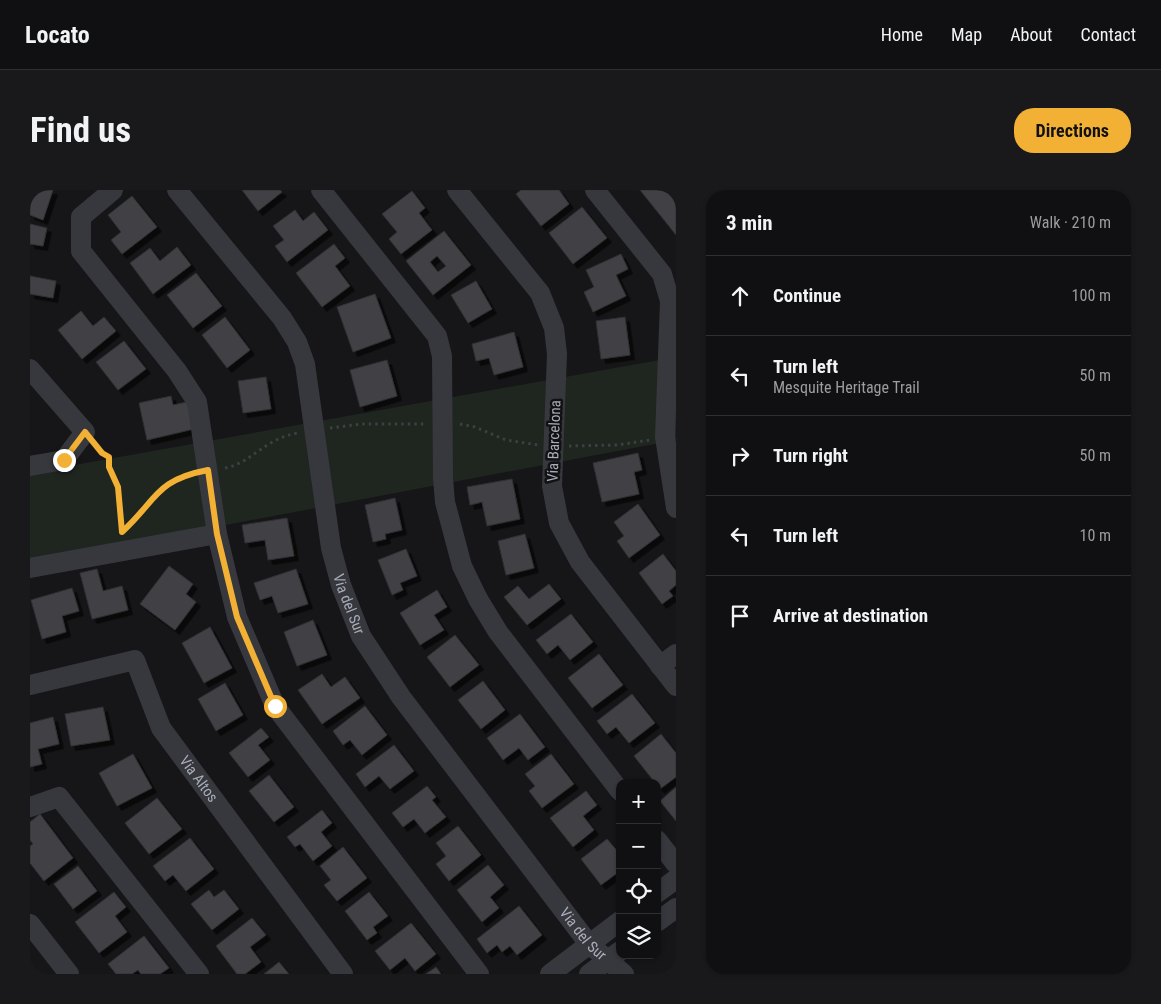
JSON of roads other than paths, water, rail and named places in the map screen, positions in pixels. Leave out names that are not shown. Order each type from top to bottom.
[{"type":"street","points":[[113,190],[82,218],[81,251],[177,371],[197,402],[217,534],[237,617],[275,706],[479,974]]},
{"type":"street","name":"Via del Sur","points":[[177,190],[282,318],[297,342],[305,364],[331,548],[341,585],[361,636],[401,697],[589,944],[614,955],[624,974]]},
{"type":"street","points":[[321,190],[437,336],[442,356],[445,502],[462,566],[478,599],[498,632],[616,786]]},
{"type":"street","name":"Via Barcelona","points":[[457,190],[540,293],[554,328],[557,354],[552,486],[559,523],[580,562],[676,686]]},
{"type":"street","points":[[595,190],[662,274],[670,301],[669,446],[676,508]]},
{"type":"street","points":[[30,369],[85,432],[64,460],[30,466]]},
{"type":"street","points":[[30,568],[217,534]]},
{"type":"street","points":[[660,666],[676,654]]},
{"type":"street","name":"Via Altos","points":[[30,685],[134,660],[161,728],[343,974]]},
{"type":"street","points":[[30,807],[59,797],[199,974]]},
{"type":"street","points":[[661,845],[676,864]]},
{"type":"street","points":[[661,890],[676,880]]},
{"type":"street","points":[[661,919],[676,908]]},
{"type":"street","points":[[30,924],[69,974]]},
{"type":"street","points":[[550,974],[616,924]]},
{"type":"street","points":[[589,974],[614,955]]}]
